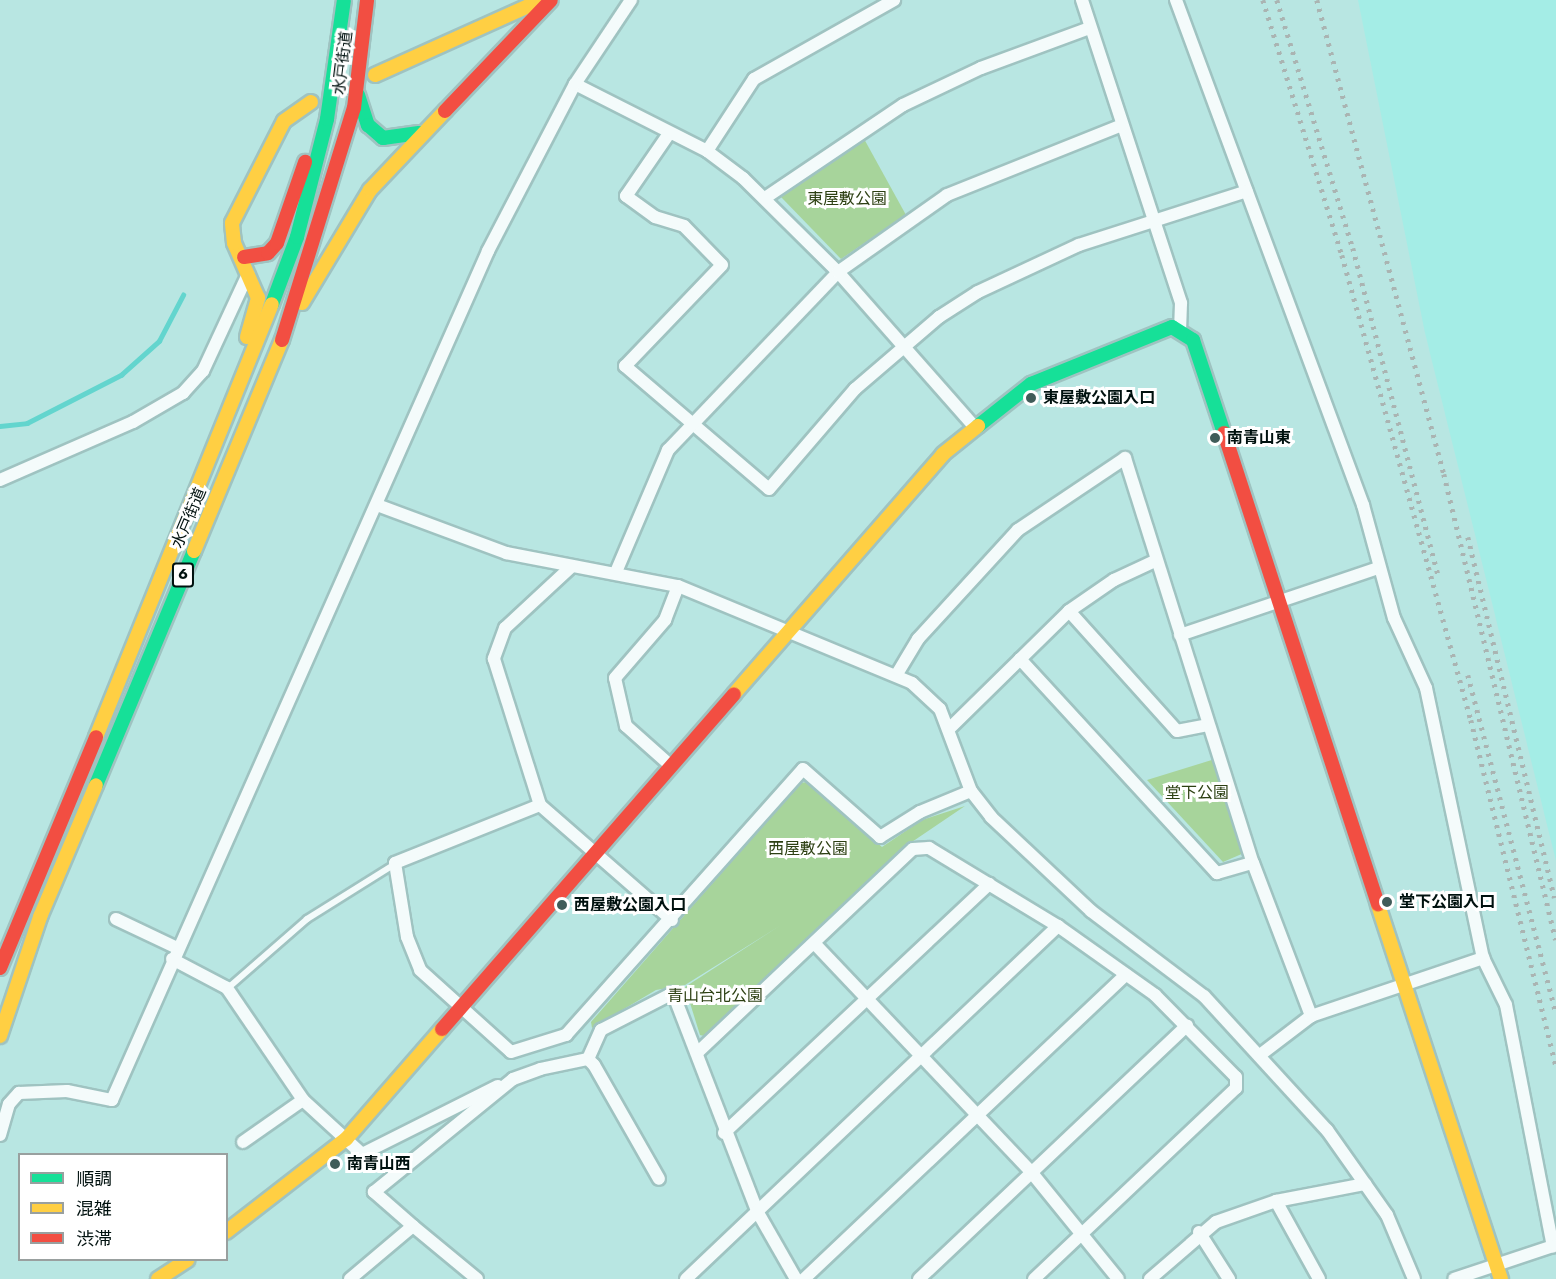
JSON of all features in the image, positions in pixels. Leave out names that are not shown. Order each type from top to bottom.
[{"type":"main road","name":"水戸街道","points":[[0,968],[242,384],[297,237],[327,118],[344,0]]},
{"type":"main road","name":"水戸街道","points":[[0,1036],[40,917],[283,339],[325,211],[357,87],[367,0]]},
{"type":"main road","points":[[375,75],[542,0]]},
{"type":"main road","points":[[283,339],[358,204],[421,132],[551,0]]},
{"type":"main road","points":[[357,87],[361,111],[382,138],[397,140],[421,132]]},
{"type":"main road","points":[[242,384],[258,298],[246,263],[234,243],[232,223],[284,121],[311,102]]},
{"type":"main road","points":[[246,263],[268,253],[276,243],[311,145],[327,118]]},
{"type":"main road","points":[[228,1230],[346,1139],[787,629],[974,426],[1065,366],[1180,327],[1193,340],[1501,1279]]},
{"type":"main road","points":[[158,1279],[185,1261]]},
{"type":"street","points":[[0,1135],[9,1104],[19,1093],[67,1091],[112,1100],[175,953],[377,505],[488,251],[575,84],[631,0]]},
{"type":"street","points":[[707,151],[753,79],[894,0]]},
{"type":"street","points":[[1082,0],[1181,303],[1180,327]]},
{"type":"street","points":[[1176,0],[1363,505],[1378,568],[1426,688],[1483,958],[1506,1005],[1553,1246],[1454,1279]]},
{"type":"street","points":[[765,198],[833,147],[903,105],[981,68],[1090,28]]},
{"type":"street","points":[[575,84],[668,135],[707,151],[765,198],[838,272],[974,426]]},
{"type":"street","points":[[616,572],[658,470],[689,422],[838,272],[947,195],[1122,125]]},
{"type":"street","points":[[668,135],[626,196],[655,216],[684,226],[722,265],[625,366],[770,489],[855,389],[939,317],[1023,269],[1155,219],[1247,191]]},
{"type":"street","points":[[0,480],[25,473],[183,393],[213,352],[245,289],[246,263]]},
{"type":"street","points":[[897,674],[918,639],[1018,530],[1125,458],[1155,561],[1253,862],[1311,1016]]},
{"type":"street","points":[[377,505],[506,553],[616,572],[678,586],[897,674],[927,694],[950,728],[971,791],[1056,880],[1204,996],[1260,1055],[1365,1184],[1387,1215],[1414,1279]]},
{"type":"street","points":[[950,728],[1069,611],[1114,580],[1155,561]]},
{"type":"street","points":[[572,566],[505,628],[494,649],[540,805],[672,920]]},
{"type":"street","points":[[1180,635],[1378,568]]},
{"type":"street","points":[[670,765],[626,726],[615,678],[665,620],[678,586]]},
{"type":"street","points":[[1069,611],[1178,731],[1208,725]]},
{"type":"street","points":[[1020,659],[1217,873],[1253,862]]},
{"type":"street","points":[[540,805],[395,863],[407,937],[420,970],[459,1008],[511,1052],[566,1035],[672,920],[802,769],[880,837],[920,812],[971,791]]},
{"type":"street","points":[[697,1053],[913,849],[929,848],[1058,926],[1126,975],[1186,1026],[1236,1077],[1236,1088],[1034,1279]]},
{"type":"street","points":[[724,1133],[989,884]]},
{"type":"street","points":[[116,919],[175,953],[227,988],[303,1100],[362,1154],[513,1079],[588,1059]]},
{"type":"street","points":[[686,1279],[1058,926]]},
{"type":"street","points":[[814,943],[1032,1173],[1083,1233],[1118,1279]]},
{"type":"street","points":[[1260,1055],[1311,1016],[1483,958]]},
{"type":"street","points":[[804,1279],[1126,975]]},
{"type":"street","points":[[588,1059],[601,1030],[673,993],[697,1053],[724,1133],[757,1211],[796,1279]]},
{"type":"street","points":[[919,1279],[1186,1026]]},
{"type":"street","points":[[588,1059],[659,1179]]},
{"type":"street","points":[[477,1279],[374,1192],[513,1079]]},
{"type":"street","points":[[243,1142],[303,1100]]},
{"type":"street","points":[[1150,1279],[1199,1232],[1276,1201],[1365,1184]]},
{"type":"street","points":[[1276,1201],[1319,1279]]},
{"type":"street","points":[[350,1279],[413,1226]]},
{"type":"street","points":[[1199,1232],[1229,1279]]},
{"type":"lane","points":[[227,988],[307,919],[395,863]]},
{"type":"shaded area","points":[[1358,0],[1556,0],[1556,861],[1425,333]]},
{"type":"green space","name":"東屋敷公園","points":[[863,137],[906,215],[841,259],[781,197]]},
{"type":"green space","name":"堂下公園","points":[[1215,759],[1244,853],[1223,862],[1147,780]]},
{"type":"green space","name":"西屋敷公園","points":[[807,782],[882,847],[922,820],[965,806],[903,848],[708,1037],[700,1035],[685,987],[781,925],[685,985],[656,990],[592,1028],[591,1022],[800,783]]},
{"type":"waterway","points":[[0,426],[27,423],[121,375],[159,341],[183,295]]},
{"type":"railway","points":[[1263,0],[1342,255],[1471,720],[1556,1067]]},
{"type":"railway","points":[[1277,0],[1353,248],[1439,577]]},
{"type":"railway","points":[[1317,0],[1444,474],[1556,940]]},
{"type":"railway","points":[[1468,537],[1555,898]]},
{"type":"railway","points":[[1468,675],[1556,1013]]},
{"type":"traffic: fast","points":[[272,304],[297,237],[327,119],[344,0]]},
{"type":"traffic: fast","points":[[358,95],[368,125],[383,138],[419,133]]},
{"type":"traffic: fast","points":[[978,426],[1031,384],[1172,327],[1193,340],[1224,433]]},
{"type":"traffic: fast","points":[[96,785],[194,551]]},
{"type":"traffic: slow","points":[[375,75],[542,0]]},
{"type":"traffic: slow","points":[[247,337],[258,298],[234,243],[232,223],[284,121],[311,102]]},
{"type":"traffic: slow","points":[[302,303],[370,190],[445,111]]},
{"type":"traffic: slow","points":[[96,737],[272,304]]},
{"type":"traffic: slow","points":[[194,551],[282,340]]},
{"type":"traffic: slow","points":[[734,694],[943,454],[978,426]]},
{"type":"traffic: slow","points":[[0,1036],[40,917],[96,785]]},
{"type":"traffic: slow","points":[[1378,905],[1501,1279]]},
{"type":"traffic: slow","points":[[228,1230],[346,1139],[442,1029]]},
{"type":"traffic: slow","points":[[158,1279],[185,1261]]},
{"type":"traffic: jam","points":[[282,340],[354,108],[367,0]]},
{"type":"traffic: jam","points":[[445,111],[551,0]]},
{"type":"traffic: jam","points":[[244,257],[268,253],[277,243],[305,162]]},
{"type":"traffic: jam","points":[[1224,433],[1378,905]]},
{"type":"traffic: jam","points":[[442,1029],[734,694]]},
{"type":"traffic: jam","points":[[0,968],[96,737]]},
{"type":"place","name":"東屋敷公園入口","points":[[1031,398]]},
{"type":"place","name":"南青山東","points":[[1215,438]]},
{"type":"place","name":"堂下公園入口","points":[[1387,902]]},
{"type":"place","name":"西屋敷公園入口","points":[[562,905]]},
{"type":"place","name":"南青山西","points":[[335,1164]]},
{"type":"park label","name":"青山台北公園","points":[[715,996]]}]
